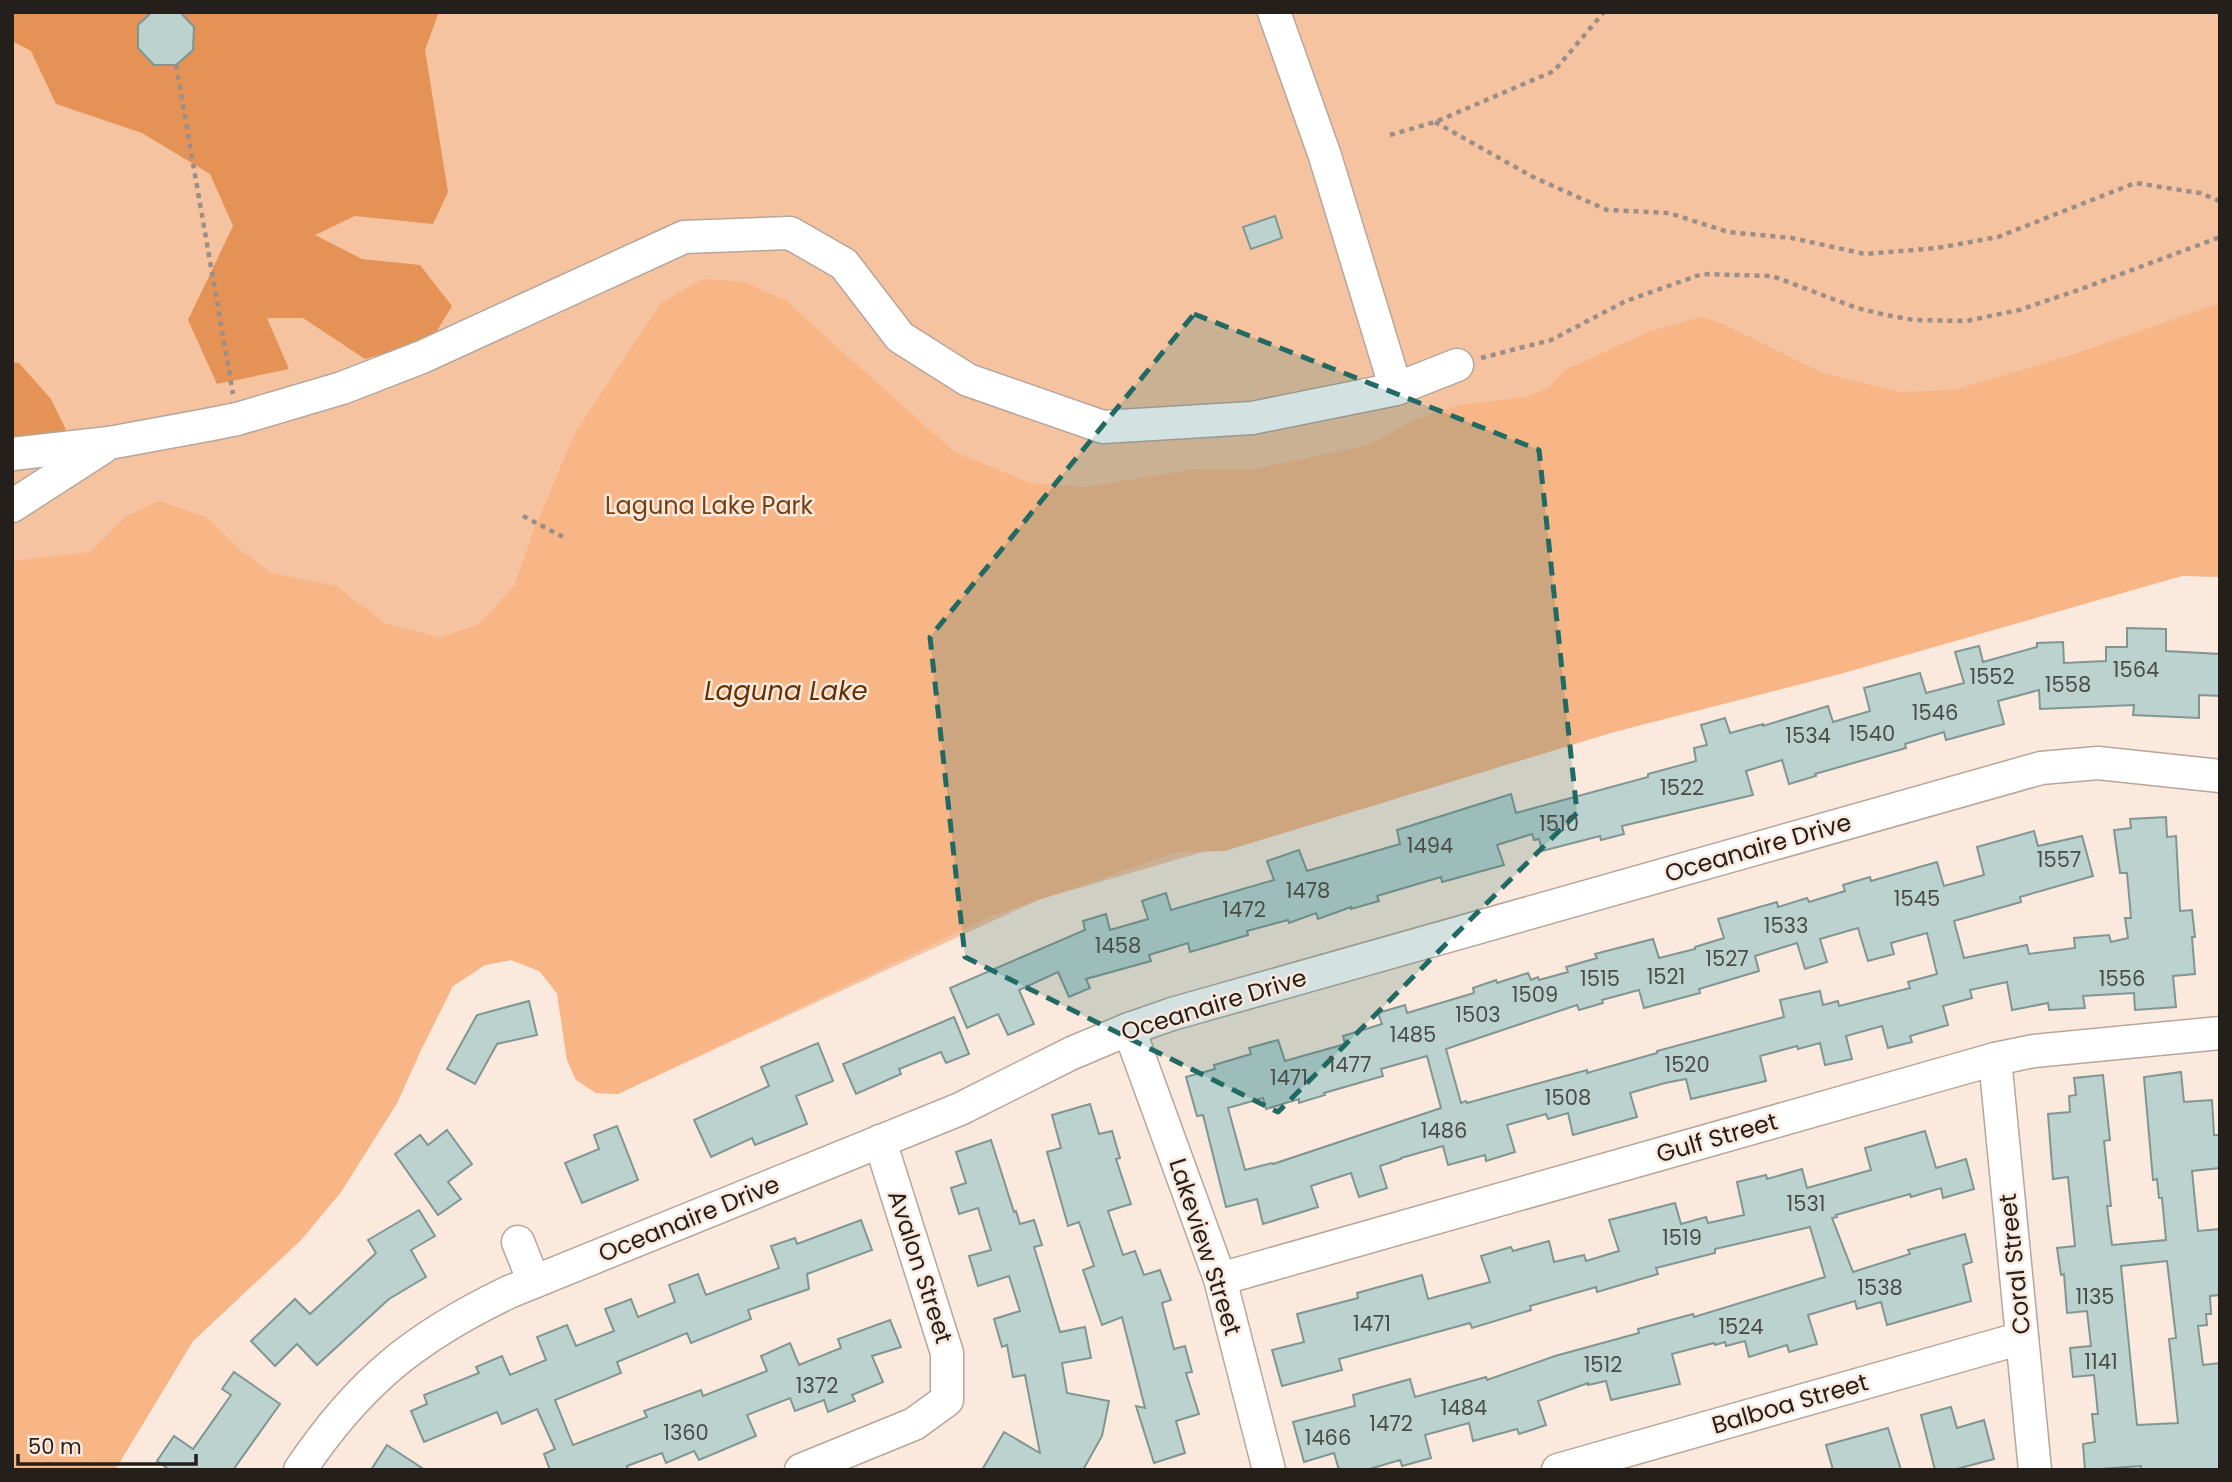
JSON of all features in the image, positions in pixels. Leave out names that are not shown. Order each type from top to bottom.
[{"type":"street","points":[[1275,12],[1325,156],[1396,388]]},
{"type":"street","points":[[12,454],[109,443],[237,419],[342,388],[422,357],[684,237],[790,233],[844,264],[900,337],[968,380],[1103,427],[1252,418],[1396,388],[1457,365]]},
{"type":"street","points":[[12,506],[109,443]]},
{"type":"street","name":"Oceanaire Drive","points":[[300,1470],[342,1412],[379,1375],[418,1342],[462,1314],[534,1282],[960,1109],[1072,1053],[1129,1029],[1171,1014],[2041,768],[2098,763],[2220,776]]},
{"type":"street","name":"Lakeview Street","points":[[1129,1029],[1220,1279],[1269,1470]]},
{"type":"street","name":"Gulf Street","points":[[1220,1279],[1995,1059],[2034,1051],[2220,1033]]},
{"type":"street","name":"Coral Street","points":[[1995,1059],[2035,1470]]},
{"type":"street","name":"Avalon Street","points":[[801,1470],[915,1424],[947,1400],[947,1353],[880,1141]]},
{"type":"street","points":[[518,1241],[534,1282]]},
{"type":"street","name":"Balboa Street","points":[[1558,1470],[2022,1338]]},
{"type":"path","points":[[1390,135],[1435,122],[1554,71],[1604,12]]},
{"type":"path","points":[[176,65],[237,419]]},
{"type":"path","points":[[1435,122],[1532,177],[1607,210],[1670,213],[1728,232],[1792,238],[1865,254],[1937,248],[1998,237],[2135,183],[2200,193],[2220,201]]},
{"type":"path","points":[[1457,365],[1550,340],[1626,301],[1702,274],[1772,275],[1857,308],[1886,315],[1966,321],[1993,317],[2069,293],[2220,237]]},
{"type":"path","points":[[523,516],[567,539]]},
{"type":"highlighted area","points":[[1194,314],[1539,450],[1577,813],[1278,1112],[965,957],[930,637]]},
{"type":"green space","name":"Laguna Lake Park","points":[[12,12],[2220,12],[2220,565],[1614,732],[1038,900],[618,1094],[596,1093],[576,1080],[567,1060],[557,993],[540,971],[511,960],[485,965],[453,986],[397,1103],[341,1192],[301,1240],[193,1341],[115,1470],[12,1470]]},
{"type":"shaded area","points":[[12,12],[439,12],[425,50],[448,192],[433,224],[355,216],[315,235],[362,259],[420,265],[452,306],[432,339],[365,359],[303,318],[267,318],[289,369],[217,384],[188,320],[233,226],[210,174],[142,133],[56,104],[31,51],[12,41]]},
{"type":"shaded area","points":[[12,362],[19,363],[51,399],[66,430],[12,457]]},
{"type":"water","name":"Laguna Lake","points":[[703,279],[745,282],[786,301],[953,451],[1030,483],[1086,487],[1196,469],[1254,469],[1369,445],[1414,420],[1460,405],[1526,397],[1549,387],[1565,370],[1651,331],[1702,317],[1723,324],[1825,374],[1901,392],[1954,390],[2066,357],[2220,303],[2220,577],[2182,576],[1840,674],[1614,732],[1225,851],[1178,852],[994,915],[618,1094],[596,1093],[576,1080],[567,1060],[557,993],[539,971],[511,960],[485,965],[453,986],[397,1103],[341,1192],[301,1240],[193,1341],[115,1470],[12,1470],[12,561],[91,552],[126,516],[159,501],[206,517],[242,551],[271,573],[336,586],[385,623],[440,638],[479,624],[514,586],[534,530],[575,433],[661,303]]},
{"type":"building","points":[[152,12],[180,12],[194,27],[193,50],[176,65],[154,65],[138,48],[138,25]]},
{"type":"building","points":[[1275,216],[1282,238],[1251,249],[1243,227]]},
{"type":"building","points":[[2127,628],[2166,629],[2166,651],[2220,654],[2220,696],[2199,695],[2199,718],[2133,715],[2134,705],[2040,709],[2039,690],[1998,701],[2004,724],[1946,740],[1944,732],[1905,744],[1906,748],[1789,784],[1782,760],[1746,771],[1753,795],[1622,826],[1624,834],[1601,840],[1600,836],[1542,851],[1539,839],[1534,840],[1532,834],[1497,845],[1504,865],[1442,882],[1441,877],[1377,896],[1379,901],[1351,907],[1318,919],[1316,913],[1289,923],[1288,920],[1247,931],[1248,935],[1190,952],[1188,943],[1149,955],[1151,961],[1086,979],[1090,988],[1069,997],[1058,972],[1019,990],[1034,1024],[1008,1035],[998,1014],[967,1028],[950,988],[1085,930],[1083,921],[1106,914],[1110,930],[1148,919],[1142,901],[1166,893],[1171,910],[1274,880],[1267,861],[1299,850],[1307,871],[1400,844],[1397,830],[1511,794],[1516,813],[1696,761],[1694,748],[1707,745],[1701,725],[1725,718],[1730,733],[1828,706],[1833,722],[1870,711],[1864,688],[1920,673],[1926,693],[1964,683],[1955,652],[1979,646],[1983,662],[2037,647],[2037,643],[2063,642],[2064,663],[2106,661],[2106,647],[2127,647]]},
{"type":"building","points":[[2166,817],[2167,837],[2176,836],[2180,911],[2192,910],[2195,974],[2173,976],[2176,1007],[2135,1010],[2134,993],[2083,996],[2085,1008],[2049,1010],[2048,1003],[2012,1010],[2007,982],[1970,990],[1972,998],[1943,1006],[1948,1025],[1910,1036],[1912,1042],[1888,1048],[1882,1026],[1846,1036],[1852,1059],[1825,1065],[1820,1043],[1760,1056],[1766,1081],[1691,1099],[1686,1079],[1665,1083],[1630,1093],[1637,1117],[1573,1135],[1568,1113],[1548,1119],[1546,1114],[1507,1125],[1515,1152],[1486,1161],[1485,1155],[1448,1165],[1443,1146],[1401,1158],[1380,1166],[1387,1188],[1359,1197],[1351,1173],[1311,1186],[1318,1207],[1263,1224],[1257,1199],[1226,1207],[1203,1115],[1197,1116],[1186,1077],[1215,1069],[1214,1065],[1251,1054],[1249,1048],[1278,1040],[1285,1061],[1345,1044],[1343,1036],[1382,1024],[1378,1013],[1405,1005],[1407,1013],[1474,993],[1473,988],[1496,980],[1497,983],[1528,973],[1531,980],[1538,977],[1539,980],[1568,972],[1566,967],[1597,958],[1595,954],[1653,939],[1659,958],[1695,949],[1724,938],[1718,919],[1777,902],[1778,907],[1807,898],[1809,902],[1845,891],[1843,885],[1870,877],[1871,881],[1937,862],[1944,886],[1984,875],[1977,847],[2034,831],[2038,846],[2082,836],[2093,876],[2020,897],[2021,902],[1954,921],[1964,958],[2027,945],[2029,954],[2075,948],[2074,938],[2109,935],[2111,942],[2128,938],[2125,918],[2131,918],[2127,873],[2120,873],[2114,830],[2131,828],[2130,819]],"holes":[[[1858,928],[1868,961],[1894,954],[1891,943],[1927,933],[1937,974],[1908,982],[1910,988],[1839,1006],[1838,1001],[1823,1005],[1820,991],[1780,1000],[1784,1017],[1587,1073],[1587,1070],[1461,1103],[1446,1049],[1577,1005],[1579,1010],[1603,1003],[1602,1000],[1639,990],[1644,1008],[1700,993],[1699,989],[1759,971],[1755,956],[1797,943],[1805,969],[1827,962],[1820,939]],[[1427,1056],[1441,1108],[1273,1164],[1245,1170],[1228,1108],[1263,1098],[1266,1109],[1299,1099],[1299,1103],[1383,1076],[1381,1069]]]},
{"type":"building","points":[[529,1001],[537,1035],[497,1044],[475,1084],[447,1069],[477,1015]]},
{"type":"building","points":[[954,1017],[969,1054],[946,1063],[941,1052],[899,1069],[901,1074],[856,1094],[843,1064]]},
{"type":"building","points":[[818,1043],[833,1081],[796,1096],[807,1124],[755,1145],[752,1138],[711,1157],[694,1120],[769,1086],[761,1067]]},
{"type":"building","points":[[2181,1072],[2184,1102],[2212,1100],[2214,1135],[2220,1135],[2220,1168],[2192,1171],[2198,1231],[2220,1229],[2220,1295],[2210,1296],[2211,1314],[2206,1314],[2207,1325],[2198,1326],[2203,1365],[2220,1363],[2220,1470],[2141,1470],[2141,1466],[2085,1470],[2083,1444],[2095,1442],[2092,1414],[2098,1414],[2094,1375],[2073,1377],[2070,1348],[2091,1346],[2087,1311],[2067,1313],[2064,1274],[2061,1275],[2057,1248],[2075,1246],[2068,1177],[2053,1179],[2048,1114],[2070,1112],[2069,1096],[2076,1095],[2074,1078],[2103,1075],[2110,1140],[2104,1141],[2112,1245],[2166,1240],[2162,1198],[2159,1198],[2157,1179],[2153,1180],[2144,1077]],"holes":[[[2167,1261],[2176,1338],[2169,1339],[2178,1423],[2137,1425],[2121,1266]]]},
{"type":"building","points":[[1090,1104],[1099,1134],[1112,1131],[1120,1158],[1116,1159],[1131,1204],[1108,1211],[1123,1255],[1135,1251],[1144,1275],[1160,1270],[1171,1300],[1162,1303],[1174,1349],[1185,1346],[1192,1372],[1186,1373],[1199,1414],[1176,1421],[1185,1453],[1154,1463],[1136,1406],[1145,1408],[1122,1317],[1102,1325],[1083,1270],[1094,1266],[1079,1222],[1068,1226],[1047,1152],[1061,1148],[1052,1115]]},
{"type":"building","points":[[617,1126],[638,1180],[582,1203],[565,1163],[599,1149],[594,1135]]},
{"type":"building","points":[[447,1130],[472,1164],[448,1182],[461,1199],[438,1215],[395,1154],[420,1135],[428,1145]]},
{"type":"building","points":[[1925,1131],[1936,1168],[1966,1159],[1974,1189],[1943,1198],[1941,1188],[1911,1197],[1910,1194],[1832,1218],[1853,1272],[1910,1254],[1908,1250],[1965,1234],[1972,1262],[1963,1265],[1971,1301],[1887,1325],[1881,1302],[1857,1309],[1855,1301],[1808,1315],[1817,1344],[1789,1352],[1787,1345],[1749,1357],[1745,1341],[1726,1346],[1725,1342],[1672,1354],[1680,1384],[1611,1400],[1606,1381],[1588,1383],[1538,1401],[1546,1425],[1519,1434],[1517,1429],[1473,1441],[1469,1423],[1425,1435],[1431,1458],[1402,1466],[1400,1460],[1366,1470],[1339,1470],[1334,1453],[1304,1462],[1293,1422],[1355,1406],[1353,1395],[1410,1379],[1415,1397],[1486,1377],[1487,1380],[1555,1356],[1639,1333],[1638,1329],[1693,1314],[1694,1317],[1825,1277],[1810,1227],[1715,1249],[1715,1253],[1656,1268],[1658,1274],[1597,1292],[1596,1287],[1530,1306],[1531,1310],[1472,1328],[1470,1323],[1339,1359],[1342,1370],[1282,1386],[1272,1350],[1304,1342],[1297,1314],[1358,1298],[1357,1293],[1422,1275],[1428,1299],[1490,1282],[1481,1256],[1511,1247],[1513,1251],[1549,1241],[1554,1262],[1584,1255],[1586,1261],[1619,1251],[1609,1220],[1675,1203],[1681,1224],[1706,1217],[1708,1223],[1744,1215],[1737,1182],[1766,1175],[1767,1179],[1802,1169],[1807,1188],[1871,1170],[1865,1148]]},
{"type":"building","points":[[991,1140],[1020,1224],[1034,1220],[1042,1245],[1034,1247],[1060,1332],[1085,1327],[1091,1358],[1062,1363],[1067,1393],[1109,1401],[1102,1436],[1083,1470],[982,1470],[1004,1432],[1040,1453],[1025,1375],[1013,1377],[1007,1345],[1002,1347],[994,1319],[1020,1311],[1009,1276],[978,1286],[969,1256],[991,1250],[978,1208],[959,1214],[951,1188],[966,1183],[956,1152]]},
{"type":"building","points":[[419,1210],[435,1236],[411,1250],[426,1277],[389,1299],[317,1365],[297,1344],[275,1366],[251,1341],[295,1299],[310,1314],[376,1253],[368,1240]]},
{"type":"building","points":[[861,1220],[872,1250],[807,1274],[809,1289],[748,1310],[751,1319],[691,1343],[687,1333],[617,1362],[621,1373],[555,1400],[573,1445],[647,1417],[644,1411],[701,1390],[703,1396],[767,1371],[761,1356],[790,1343],[799,1365],[841,1348],[838,1339],[890,1320],[901,1347],[872,1356],[883,1382],[852,1395],[855,1401],[828,1412],[824,1400],[795,1411],[790,1398],[747,1415],[756,1436],[699,1460],[694,1451],[666,1463],[662,1453],[627,1466],[628,1470],[550,1470],[544,1454],[555,1449],[537,1409],[502,1424],[497,1412],[424,1442],[411,1411],[427,1404],[424,1395],[479,1373],[476,1367],[502,1356],[510,1375],[546,1360],[537,1337],[567,1325],[576,1346],[614,1331],[605,1309],[631,1299],[638,1317],[675,1302],[669,1285],[698,1274],[706,1295],[779,1268],[771,1246],[795,1238],[797,1244]]},
{"type":"building","points":[[234,1372],[280,1404],[233,1470],[170,1470],[157,1461],[174,1436],[193,1449],[231,1395],[222,1389]]},
{"type":"building","points":[[1951,1407],[1957,1428],[1984,1420],[1994,1459],[1953,1470],[1935,1470],[1921,1415]]},
{"type":"building","points":[[1888,1428],[1901,1470],[1833,1470],[1826,1445]]},
{"type":"building","points":[[387,1445],[425,1470],[371,1470]]}]
